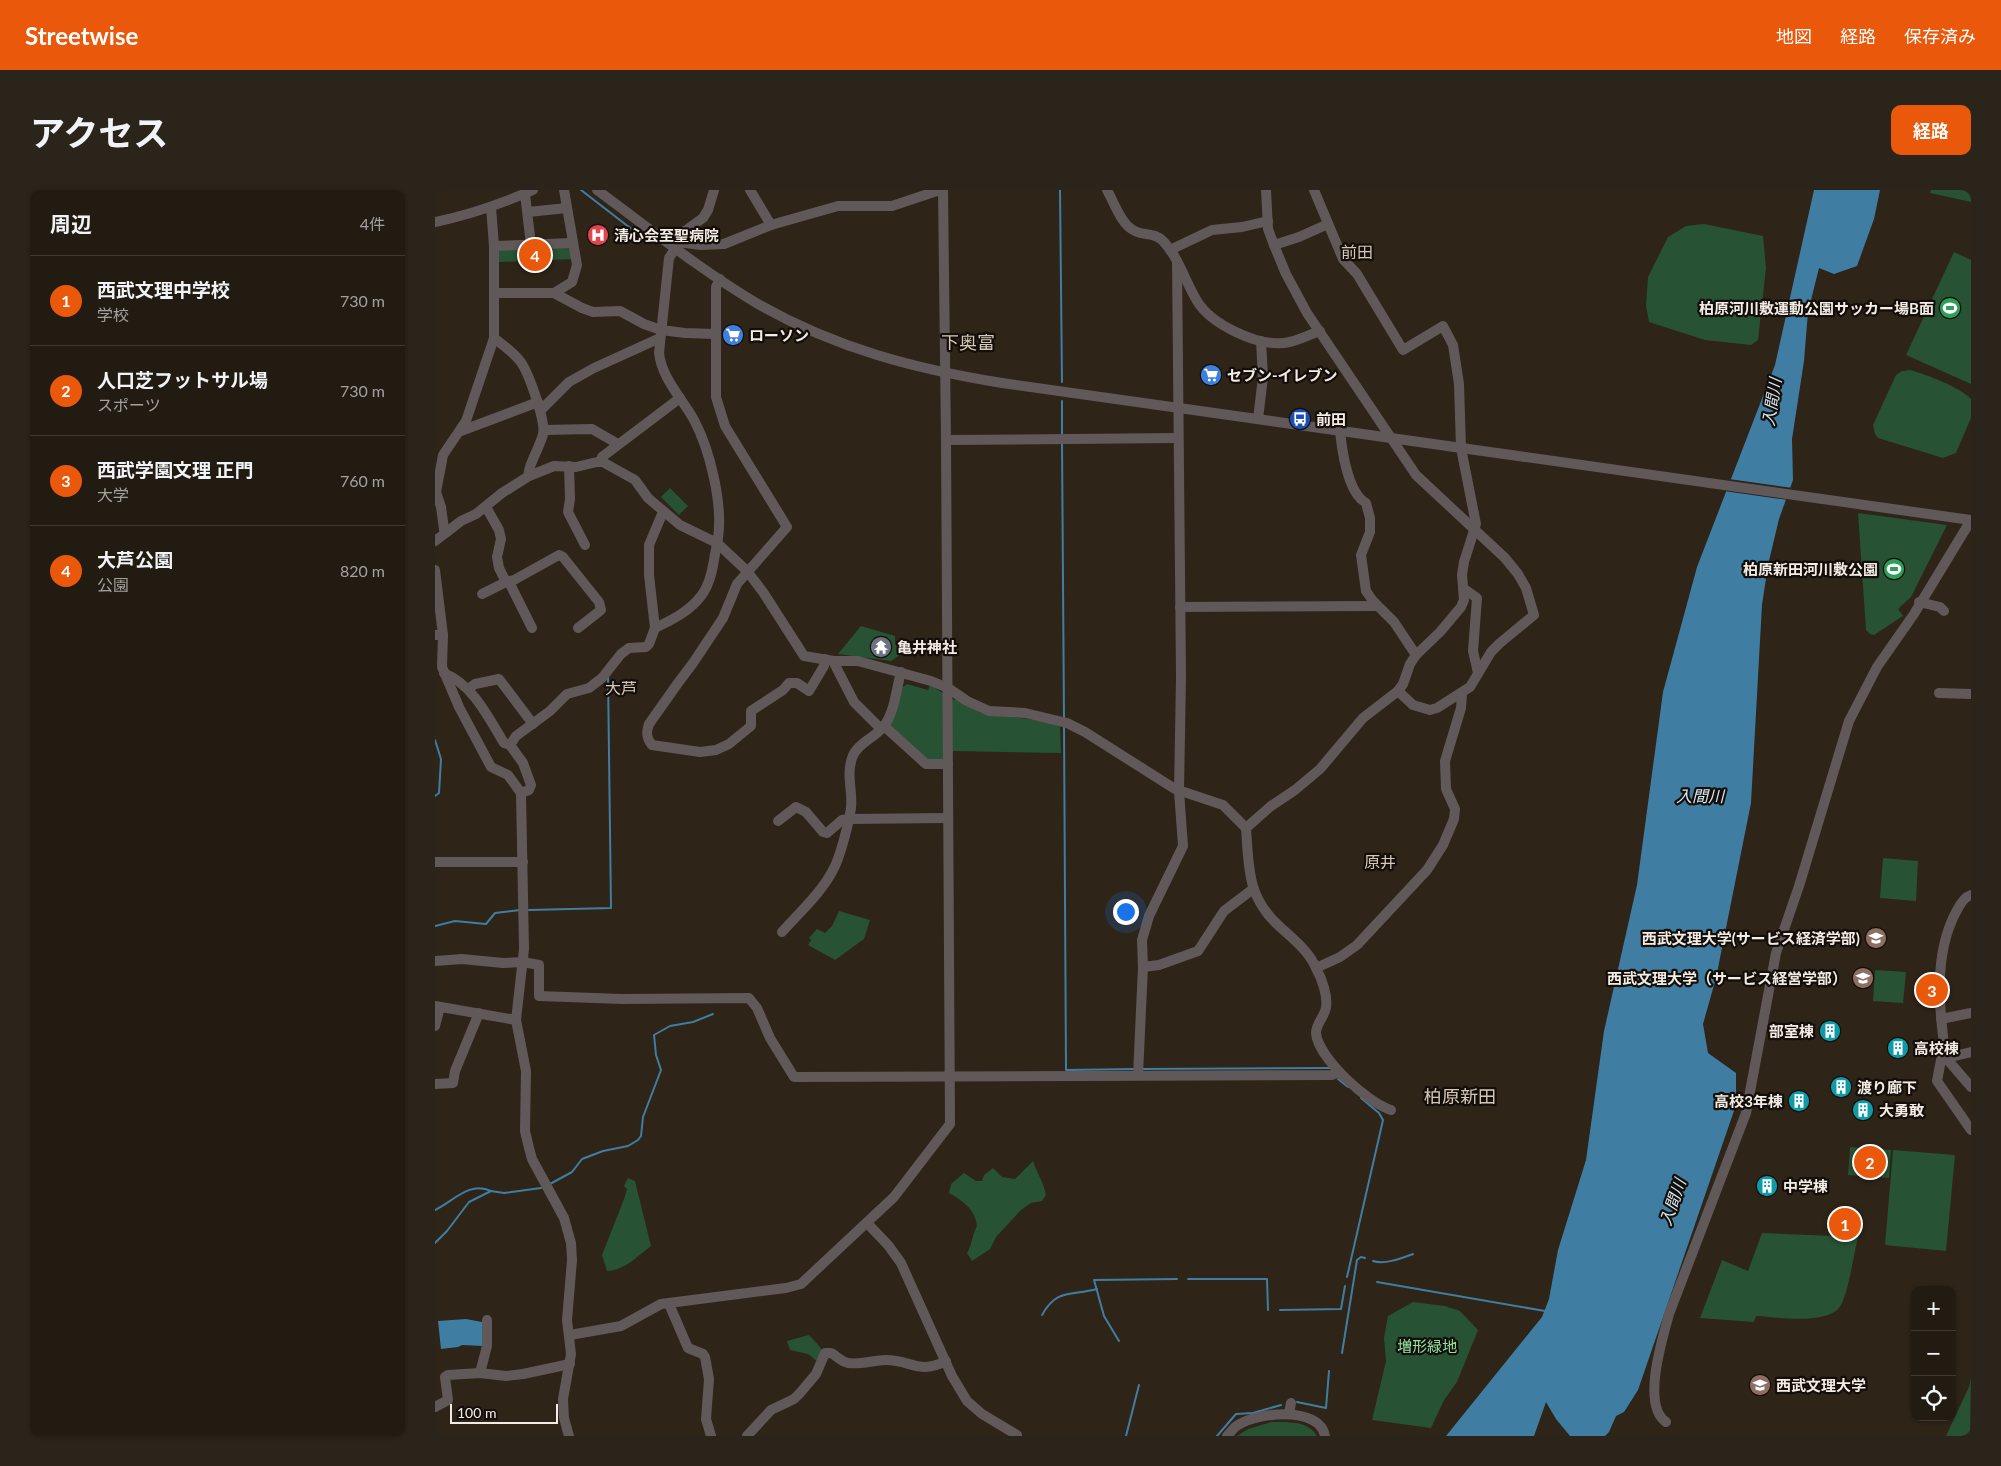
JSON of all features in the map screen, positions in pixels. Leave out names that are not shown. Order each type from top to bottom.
[{"type":"street","points":[[554,293],[572,282],[576,274],[577,265],[564,190]]},
{"type":"street","points":[[597,190],[677,245],[720,279],[759,304],[830,338],[895,362],[945,374],[1340,432],[1969,520],[1961,539],[1919,602],[1914,614],[1877,667],[1849,721],[1799,886],[1780,939],[1769,980],[1747,1113],[1677,1289],[1661,1346],[1654,1392],[1661,1417],[1666,1422]]},
{"type":"street","points":[[655,628],[670,621],[692,606],[702,596],[708,584],[717,543],[719,520],[711,469],[695,421],[661,364],[661,334],[669,258],[689,228],[703,218],[708,210],[714,190]]},
{"type":"street","points":[[750,190],[771,225]]},
{"type":"street","points":[[570,1335],[621,1326],[661,1304],[794,1286],[813,1274],[894,1197],[950,1124],[944,194],[941,190],[892,206],[838,206],[771,225],[724,244],[677,245]]},
{"type":"street","points":[[1107,190],[1126,223],[1133,231],[1149,233],[1161,238],[1171,250],[1197,302],[1206,312],[1240,334],[1261,341],[1285,343],[1320,331]]},
{"type":"street","points":[[1266,190],[1268,221],[1273,245],[1297,296],[1416,476],[1505,558],[1519,574],[1526,588],[1534,615],[1491,652],[1470,687],[1462,694],[1430,710],[1413,705],[1398,691]]},
{"type":"street","points":[[1246,828],[1271,806],[1295,790],[1320,769],[1340,742],[1363,718],[1398,691],[1416,655],[1440,632],[1461,607],[1464,600],[1462,575],[1464,562],[1475,531],[1475,518],[1453,345],[1443,326],[1403,350],[1361,281],[1343,259],[1314,190]]},
{"type":"street","points":[[435,222],[459,218],[529,192],[527,212],[531,245]]},
{"type":"street","points":[[447,532],[444,529],[441,507],[436,492],[437,483],[447,448],[461,431],[466,421],[494,338],[494,246],[491,207]]},
{"type":"street","points":[[527,212],[567,208]]},
{"type":"street","points":[[1171,250],[1212,230],[1268,221]]},
{"type":"street","points":[[1273,245],[1307,234],[1328,224]]},
{"type":"street","points":[[494,246],[572,243]]},
{"type":"street","points":[[1138,1071],[1143,967],[1142,940],[1144,931],[1183,846],[1179,791],[1180,607],[1177,261]]},
{"type":"street","points":[[720,279],[716,287],[716,397],[725,426],[787,527],[734,589],[723,618],[708,638],[702,651],[649,724],[647,737],[652,745],[700,752],[723,748],[751,726],[751,712],[783,690],[789,683],[797,683],[809,692],[829,660]]},
{"type":"street","points":[[495,293],[554,293],[593,312],[620,311],[661,334]]},
{"type":"street","points":[[461,431],[539,406],[569,382],[661,334],[715,334]]},
{"type":"street","points":[[494,338],[521,362],[539,406],[544,430],[539,447],[527,473],[529,476]]},
{"type":"street","points":[[1258,419],[1263,377],[1261,341]]},
{"type":"street","points":[[435,541],[461,521],[486,507],[502,493],[529,476],[554,466],[576,468],[601,460],[618,444],[681,398]]},
{"type":"street","points":[[544,430],[592,429],[618,444]]},
{"type":"street","points":[[1340,432],[1345,466],[1355,492],[1360,500],[1366,504],[1370,518],[1370,532],[1361,555],[1366,591],[1377,606],[1394,622],[1416,655]]},
{"type":"street","points":[[946,440],[1178,438]]},
{"type":"street","points":[[601,460],[635,480],[648,498],[663,512],[680,524],[717,543],[747,572],[763,592],[804,656],[829,660],[859,661],[901,672],[948,688],[967,702],[989,711],[1025,713],[1064,722],[1085,732],[1152,776],[1179,791],[1194,794],[1223,805],[1246,828],[1253,889],[1259,902],[1277,924],[1311,958],[1316,968],[1325,997],[1325,1009],[1317,1027],[1319,1042],[1339,1072],[1357,1089],[1391,1110]]},
{"type":"street","points":[[569,466],[570,499],[567,512],[585,545]]},
{"type":"street","points":[[486,507],[499,530],[501,539],[497,557],[499,568],[532,628]]},
{"type":"street","points":[[510,746],[516,736],[550,712],[567,694],[589,688],[602,678],[621,654],[629,648],[646,647],[649,644],[655,628],[649,575],[649,545],[663,512]]},
{"type":"street","points":[[482,594],[559,555],[563,557],[601,606],[601,610],[579,628]]},
{"type":"street","points":[[435,570],[439,635],[444,673],[472,734],[491,766],[508,775],[521,793],[525,903],[523,962],[516,1020],[526,1071],[525,1131],[529,1148],[532,1159],[564,1218],[571,1243],[572,1260],[567,1320],[571,1354],[563,1392],[563,1409],[569,1436]]},
{"type":"street","points":[[1463,588],[1477,598],[1473,651],[1477,673]]},
{"type":"street","points":[[1919,602],[1940,607],[1944,611]]},
{"type":"street","points":[[1180,607],[1377,606]]},
{"type":"street","points":[[829,660],[835,665],[853,702],[926,764],[948,764]]},
{"type":"street","points":[[782,932],[833,871],[838,860],[849,819],[851,802],[848,778],[852,758],[861,745],[883,727],[893,708],[901,672]]},
{"type":"street","points":[[444,673],[461,682],[469,689],[504,742],[510,746],[523,763],[531,785],[529,790],[521,793]]},
{"type":"street","points":[[469,689],[475,684],[499,679],[533,724]]},
{"type":"street","points":[[1939,693],[1971,694]]},
{"type":"street","points":[[1316,968],[1340,957],[1357,946],[1436,859],[1454,819],[1455,809],[1446,789],[1445,761],[1461,708],[1462,694]]},
{"type":"street","points":[[778,821],[796,806],[806,812],[823,832],[830,831],[842,820],[849,819],[948,818]]},
{"type":"street","points":[[435,862],[523,862]]},
{"type":"street","points":[[1143,967],[1159,965],[1197,950],[1224,911],[1253,889]]},
{"type":"street","points":[[1971,895],[1967,896],[1959,906],[1952,920],[1944,947],[1940,977],[1941,1019],[1946,1058],[1971,1088]]},
{"type":"street","points":[[435,961],[462,958],[523,962],[539,965],[539,996],[622,999],[749,998],[757,1008],[770,1038],[794,1078],[950,1077],[1138,1071],[1332,1075],[1339,1072]]},
{"type":"street","points":[[435,1026],[437,1006],[516,1020]]},
{"type":"street","points":[[435,1084],[453,1083],[455,1071],[479,1013]]},
{"type":"street","points":[[1941,1019],[1971,1013]]},
{"type":"street","points":[[1971,1052],[1941,1060],[1937,1081],[1971,1130]]},
{"type":"street","points":[[867,1223],[888,1245],[901,1263],[952,1376],[967,1401],[982,1414],[1017,1435]]},
{"type":"street","points":[[669,1304],[688,1348],[703,1354],[705,1357],[709,1380],[706,1419],[711,1436]]},
{"type":"street","points":[[480,1373],[487,1346],[487,1320]]},
{"type":"street","points":[[747,1436],[771,1410],[794,1399],[800,1393],[816,1374],[825,1354],[831,1353],[838,1359],[849,1363],[887,1360],[923,1368],[946,1361]]},
{"type":"street","points":[[435,1406],[448,1400],[446,1376],[480,1373],[506,1376],[569,1364]]},
{"type":"street","points":[[1227,1436],[1238,1424],[1290,1409],[1315,1419],[1324,1430],[1325,1436]]},
{"type":"green space","points":[[1931,190],[1971,190],[1971,202],[1930,193]]},
{"type":"green space","points":[[1704,224],[1763,236],[1766,268],[1758,340],[1751,345],[1705,340],[1649,322],[1646,306],[1648,277],[1668,237],[1686,226]]},
{"type":"green space","points":[[567,247],[572,251],[573,259],[499,262],[498,251],[501,248]]},
{"type":"green space","name":"柏原河川敷運動公園サッカー場B面","points":[[1954,252],[1971,260],[1971,384],[1906,355]]},
{"type":"green space","points":[[1910,370],[1951,386],[1971,399],[1971,418],[1956,453],[1943,458],[1878,438],[1875,434],[1873,425],[1896,375],[1902,371]]},
{"type":"green space","points":[[670,488],[688,506],[679,515],[661,497]]},
{"type":"green space","name":"柏原新田河川敷公園","points":[[1858,513],[1947,525],[1911,597],[1898,609],[1903,616],[1874,635],[1866,630]]},
{"type":"green space","points":[[861,626],[895,636],[895,642],[906,651],[891,661],[838,654]]},
{"type":"green space","points":[[907,684],[928,690],[930,685],[943,693],[944,761],[928,763],[887,726],[902,685],[903,687]]},
{"type":"green space","points":[[956,699],[981,713],[1042,721],[1060,726],[1061,753],[952,751],[951,700]]},
{"type":"green space","points":[[1883,858],[1918,861],[1916,901],[1880,898]]},
{"type":"green space","points":[[839,911],[870,920],[864,939],[835,960],[808,945],[811,940],[809,938],[817,929],[825,933],[832,926]]},
{"type":"green space","points":[[1875,970],[1906,972],[1903,1003],[1873,1001]]},
{"type":"green space","points":[[1850,1147],[1891,1150],[1889,1178],[1848,1175]]},
{"type":"green space","points":[[1893,1150],[1955,1155],[1946,1251],[1885,1245]]},
{"type":"green space","points":[[1033,1161],[1046,1195],[1042,1201],[1031,1203],[1021,1210],[996,1237],[990,1249],[972,1261],[967,1253],[977,1226],[976,1220],[967,1206],[949,1193],[951,1184],[964,1173],[976,1181],[982,1181],[984,1175],[993,1168],[1002,1177],[1015,1179]]},
{"type":"green space","points":[[628,1178],[635,1181],[651,1246],[626,1265],[607,1271],[602,1255],[624,1199],[627,1189],[624,1186]]},
{"type":"green space","points":[[1762,1233],[1858,1237],[1848,1285],[1839,1308],[1823,1317],[1799,1319],[1756,1316],[1754,1322],[1700,1318],[1722,1260],[1748,1271]]},
{"type":"green space","name":"増形緑地","points":[[1413,1302],[1445,1306],[1460,1311],[1478,1330],[1457,1382],[1444,1400],[1431,1428],[1372,1420],[1386,1361],[1384,1338],[1388,1316]]},
{"type":"green space","points":[[809,1335],[820,1347],[823,1354],[818,1362],[808,1354],[790,1350],[787,1341]]},
{"type":"green space","points":[[1971,1378],[1970,1436],[1946,1436],[1953,1421],[1956,1421],[1956,1415],[1969,1387]]},
{"type":"green space","points":[[1271,1422],[1297,1423],[1308,1427],[1317,1436],[1237,1436],[1248,1429]]},
{"type":"water","name":"入間川","points":[[1814,190],[1880,190],[1874,219],[1857,266],[1834,274],[1819,268],[1808,312],[1804,361],[1792,439],[1793,480],[1779,519],[1768,565],[1762,605],[1751,803],[1716,978],[1703,1024],[1708,1053],[1736,1073],[1736,1105],[1638,1390],[1624,1412],[1616,1416],[1609,1432],[1605,1436],[1570,1436],[1556,1419],[1546,1402],[1534,1436],[1446,1436],[1542,1317],[1549,1299],[1558,1250],[1586,1160],[1604,1031],[1637,885],[1663,692],[1697,567],[1775,365]]},
{"type":"water","points":[[466,1319],[482,1322],[484,1346],[462,1345],[441,1349],[438,1321]]},
{"type":"pier","points":[[1729,479],[1793,488],[1788,500],[1724,491]]},
{"type":"waterway","points":[[581,190],[647,241],[654,238]]},
{"type":"waterway","points":[[1060,190],[1062,382]]},
{"type":"waterway","points":[[667,234],[684,227]]},
{"type":"waterway","points":[[1062,401],[1062,436]]},
{"type":"waterway","points":[[1062,442],[1064,719]]},
{"type":"waterway","points":[[529,910],[611,908],[608,676]]},
{"type":"waterway","points":[[1064,726],[1066,1070],[1135,1069]]},
{"type":"waterway","points":[[435,740],[441,759],[439,793],[435,796]]},
{"type":"waterway","points":[[435,926],[455,921],[486,924],[495,913],[520,910]]},
{"type":"waterway","points":[[550,1184],[572,1172],[582,1159],[603,1151],[628,1146],[638,1140],[641,1136],[643,1117],[661,1070],[656,1055],[654,1035],[670,1026],[693,1022],[713,1014]]},
{"type":"waterway","points":[[1142,1069],[1330,1068]]},
{"type":"waterway","points":[[1338,1079],[1348,1087]]},
{"type":"waterway","points":[[1347,1277],[1383,1120],[1379,1113],[1361,1098]]},
{"type":"waterway","points":[[435,1210],[469,1190],[476,1188],[491,1191]]},
{"type":"waterway","points":[[435,1243],[447,1231],[469,1202],[491,1191],[504,1193],[541,1188]]},
{"type":"waterway","points":[[1373,1261],[1388,1262],[1413,1254]]},
{"type":"waterway","points":[[1342,1353],[1357,1260],[1361,1257],[1365,1258]]},
{"type":"waterway","points":[[1119,1341],[1104,1316],[1094,1280],[1177,1279]]},
{"type":"waterway","points":[[1188,1279],[1267,1279],[1268,1310]]},
{"type":"waterway","points":[[1377,1282],[1545,1311]]},
{"type":"waterway","points":[[1280,1310],[1341,1309],[1345,1286]]},
{"type":"waterway","points":[[1042,1315],[1053,1301],[1065,1294],[1097,1289]]},
{"type":"waterway","points":[[1297,1402],[1326,1408],[1329,1371]]},
{"type":"waterway","points":[[1126,1436],[1139,1385]]},
{"type":"waterway","points":[[1217,1436],[1236,1414],[1253,1413],[1281,1405]]},
{"type":"place","name":"清心会至聖病院","points":[[598,235]]},
{"type":"place","name":"大芦公園","points":[[535,255]]},
{"type":"place","name":"柏原河川敷運動公園サッカー場B面","points":[[1950,308]]},
{"type":"place","name":"ローソン","points":[[733,335]]},
{"type":"place","name":"セブン-イレブン","points":[[1211,375]]},
{"type":"place","name":"前田","points":[[1300,419]]},
{"type":"place","name":"柏原新田河川敷公園","points":[[1894,569]]},
{"type":"place","name":"亀井神社","points":[[881,647]]},
{"type":"place","name":"西武文理大学(サービス経済学部)","points":[[1876,938]]},
{"type":"place","name":"西武文理大学（サービス経営学部）","points":[[1863,978]]},
{"type":"place","name":"西武学園文理 正門","points":[[1932,990]]},
{"type":"place","name":"部室棟","points":[[1830,1031]]},
{"type":"place","name":"高校棟","points":[[1898,1048]]},
{"type":"place","name":"渡り廊下","points":[[1841,1087]]},
{"type":"place","name":"高校3年棟","points":[[1799,1101]]},
{"type":"place","name":"大勇敢","points":[[1863,1110]]},
{"type":"place","name":"人口芝フットサル場","points":[[1870,1162]]},
{"type":"place","name":"中学棟","points":[[1767,1186]]},
{"type":"place","name":"西武文理中学校","points":[[1845,1224]]},
{"type":"place","name":"西武文理大学","points":[[1760,1385]]},
{"type":"district","name":"前田","points":[[1357,251]]},
{"type":"district","name":"下奥富","points":[[968,342]]},
{"type":"district","name":"大芦","points":[[621,687]]},
{"type":"district","name":"原井","points":[[1380,861]]},
{"type":"district","name":"柏原新田","points":[[1460,1096]]}]
